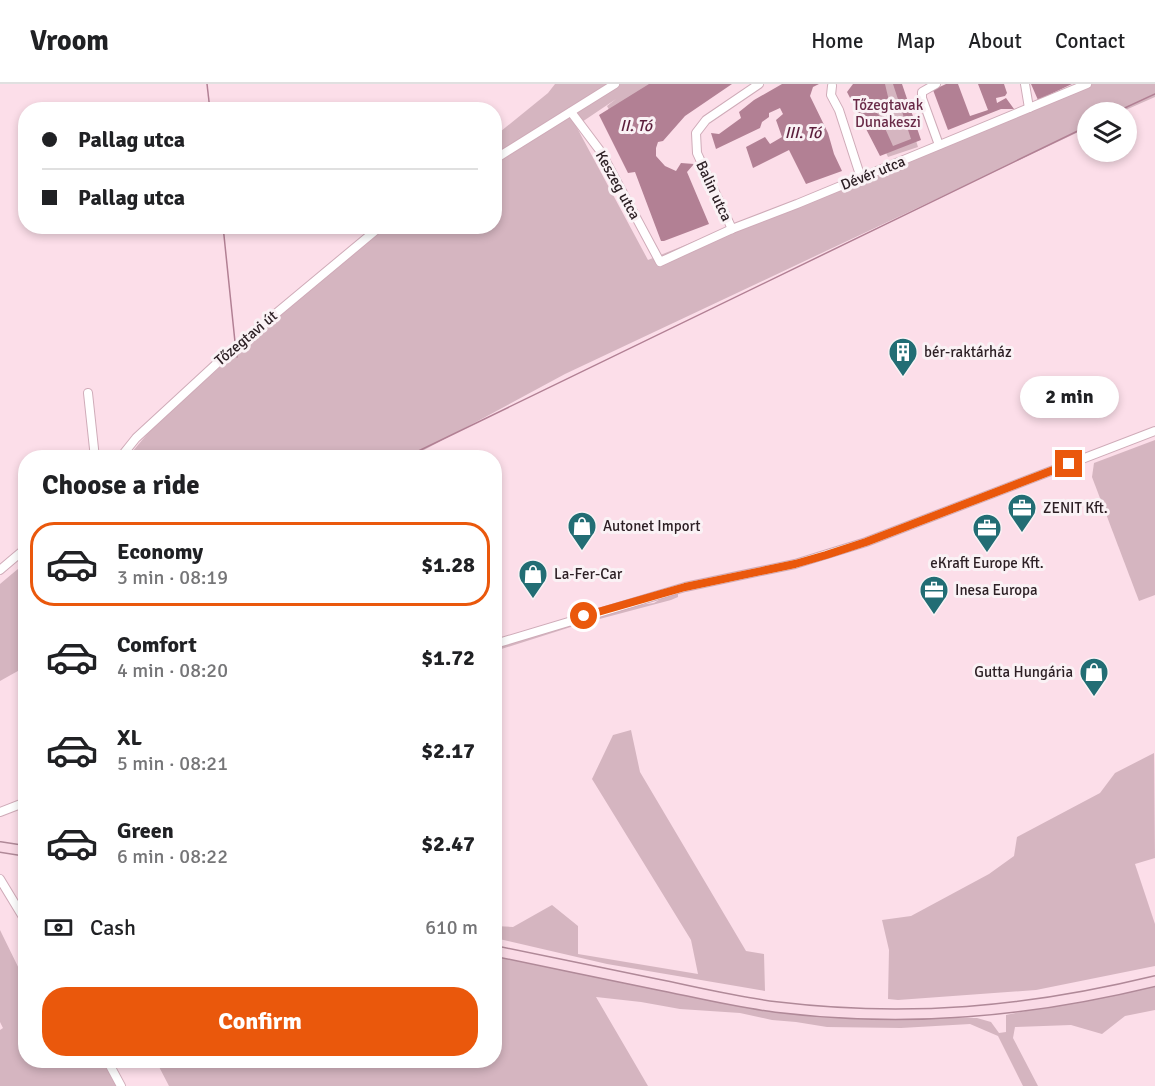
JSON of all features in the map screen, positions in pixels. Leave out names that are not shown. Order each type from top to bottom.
[{"type":"main road","points":[[0,847],[18,850]]},
{"type":"main road","points":[[502,952],[736,1001],[852,1013],[928,1014],[1010,1008],[1070,1000],[1155,981]]},
{"type":"street","points":[[502,155],[615,84]]},
{"type":"street","name":"Balin utca","points":[[732,229],[697,153],[696,133],[706,120],[759,84]]},
{"type":"street","points":[[936,84],[922,92],[922,98],[939,145]]},
{"type":"street","points":[[1025,84],[1029,108]]},
{"type":"street","name":"Dévér utca","points":[[660,262],[732,229],[1087,84]]},
{"type":"street","points":[[832,86],[831,95],[839,110],[861,178]]},
{"type":"street","name":"Keszeg utca","points":[[571,112],[601,152],[660,262]]},
{"type":"street","name":"Tőzegtavi út","points":[[126,450],[136,438],[225,355],[371,234]]},
{"type":"street","points":[[88,393],[94,450]]},
{"type":"street","points":[[502,642],[685,587],[795,564],[846,549],[1155,431]]},
{"type":"street","points":[[0,570],[18,555]]},
{"type":"street","points":[[0,812],[18,805]]},
{"type":"street","points":[[0,879],[18,909]]},
{"type":"street","points":[[112,1068],[122,1086]]},
{"type":"green space","points":[[555,84],[689,84],[635,159],[607,106],[616,99],[576,126],[648,260],[1085,84],[1155,84],[1155,97],[1137,105],[1137,102],[1077,102],[1077,133],[565,374],[424,450],[134,450],[154,426],[238,351],[376,234],[502,234],[502,130],[548,93]]},
{"type":"green space","name":"Tőzegtavak Dunakeszi","points":[[870,84],[898,84],[918,147],[888,157],[863,103]]},
{"type":"green space","points":[[1155,440],[1155,595],[1139,601],[1092,477],[1094,463]]},
{"type":"green space","points":[[18,569],[18,671],[0,681],[0,584]]},
{"type":"green space","points":[[678,593],[678,597],[502,649],[502,645],[625,607],[654,603],[667,595]]},
{"type":"green space","points":[[631,730],[640,772],[746,951],[764,954],[765,991],[607,964],[502,940],[502,926],[513,927],[552,905],[578,926],[578,954],[698,974],[691,940],[592,779],[613,735]]},
{"type":"green space","points":[[1154,753],[1155,858],[1135,864],[1155,924],[1155,966],[1036,990],[888,999],[889,950],[882,920],[911,916],[989,874],[1014,856],[1017,837],[1100,793],[1115,773]]},
{"type":"green space","points":[[0,930],[18,967],[18,1068],[107,1068],[118,1086],[0,1086],[0,1030],[3,1028],[0,1022]]},
{"type":"green space","points":[[502,955],[732,1004],[901,1018],[977,1018],[991,1022],[999,1033],[1006,1032],[1006,1015],[1155,984],[1155,1010],[1125,1016],[1102,1034],[1071,1025],[1015,1027],[1013,1038],[1038,1086],[1023,1086],[998,1036],[970,1024],[901,1028],[827,1027],[772,1020],[740,1013],[680,1009],[596,997],[648,1086],[169,1086],[160,1068],[502,1068]]},
{"type":"water","name":"II. Tó","points":[[649,84],[732,84],[685,116],[663,141],[658,142],[656,156],[665,166],[676,171],[681,163],[694,164],[687,172],[709,224],[664,241],[661,241],[635,172],[628,173],[599,115]]},
{"type":"water","name":"III. Tó","points":[[782,84],[819,84],[813,87],[810,96],[828,133],[842,171],[806,184],[789,150],[753,168],[746,147],[765,137],[770,144],[782,137],[776,120],[783,114],[780,108],[769,113],[769,117],[762,122],[760,128],[716,149],[711,133],[719,134],[741,118],[739,112],[754,100]]},
{"type":"water","name":"III. Tó","points":[[853,84],[885,84],[889,101],[876,102],[870,107],[879,115],[893,146],[911,139],[893,84],[902,84],[921,140],[880,156],[847,92]]},
{"type":"water","points":[[946,84],[958,84],[970,116],[988,110],[978,84],[1004,84],[1007,93],[1005,96],[996,98],[997,103],[1006,98],[1014,109],[1001,109],[948,130],[933,90]]},
{"type":"water","points":[[1031,84],[1072,84],[1038,100]]},
{"type":"waterway","points":[[207,84],[209,102]]},
{"type":"waterway","points":[[1137,102],[1155,94]]},
{"type":"waterway","points":[[420,450],[1077,131]]},
{"type":"waterway","points":[[224,234],[235,342]]},
{"type":"waterway","points":[[236,350],[237,357]]},
{"type":"place","name":"bér-raktárház","points":[[903,378]]},
{"type":"place","name":"ZENIT Kft.","points":[[1022,534]]},
{"type":"place","name":"Autonet Import","points":[[582,552]]},
{"type":"place","name":"eKraft Europe Kft.","points":[[987,554]]},
{"type":"place","name":"La-Fer-Car","points":[[533,600]]},
{"type":"place","name":"Inesa Europa","points":[[934,616]]},
{"type":"place","name":"Gutta Hungária","points":[[1094,698]]},
{"type":"route","points":[[584,616],[685,587],[795,564],[826,555],[866,542],[1069,464]]}]
